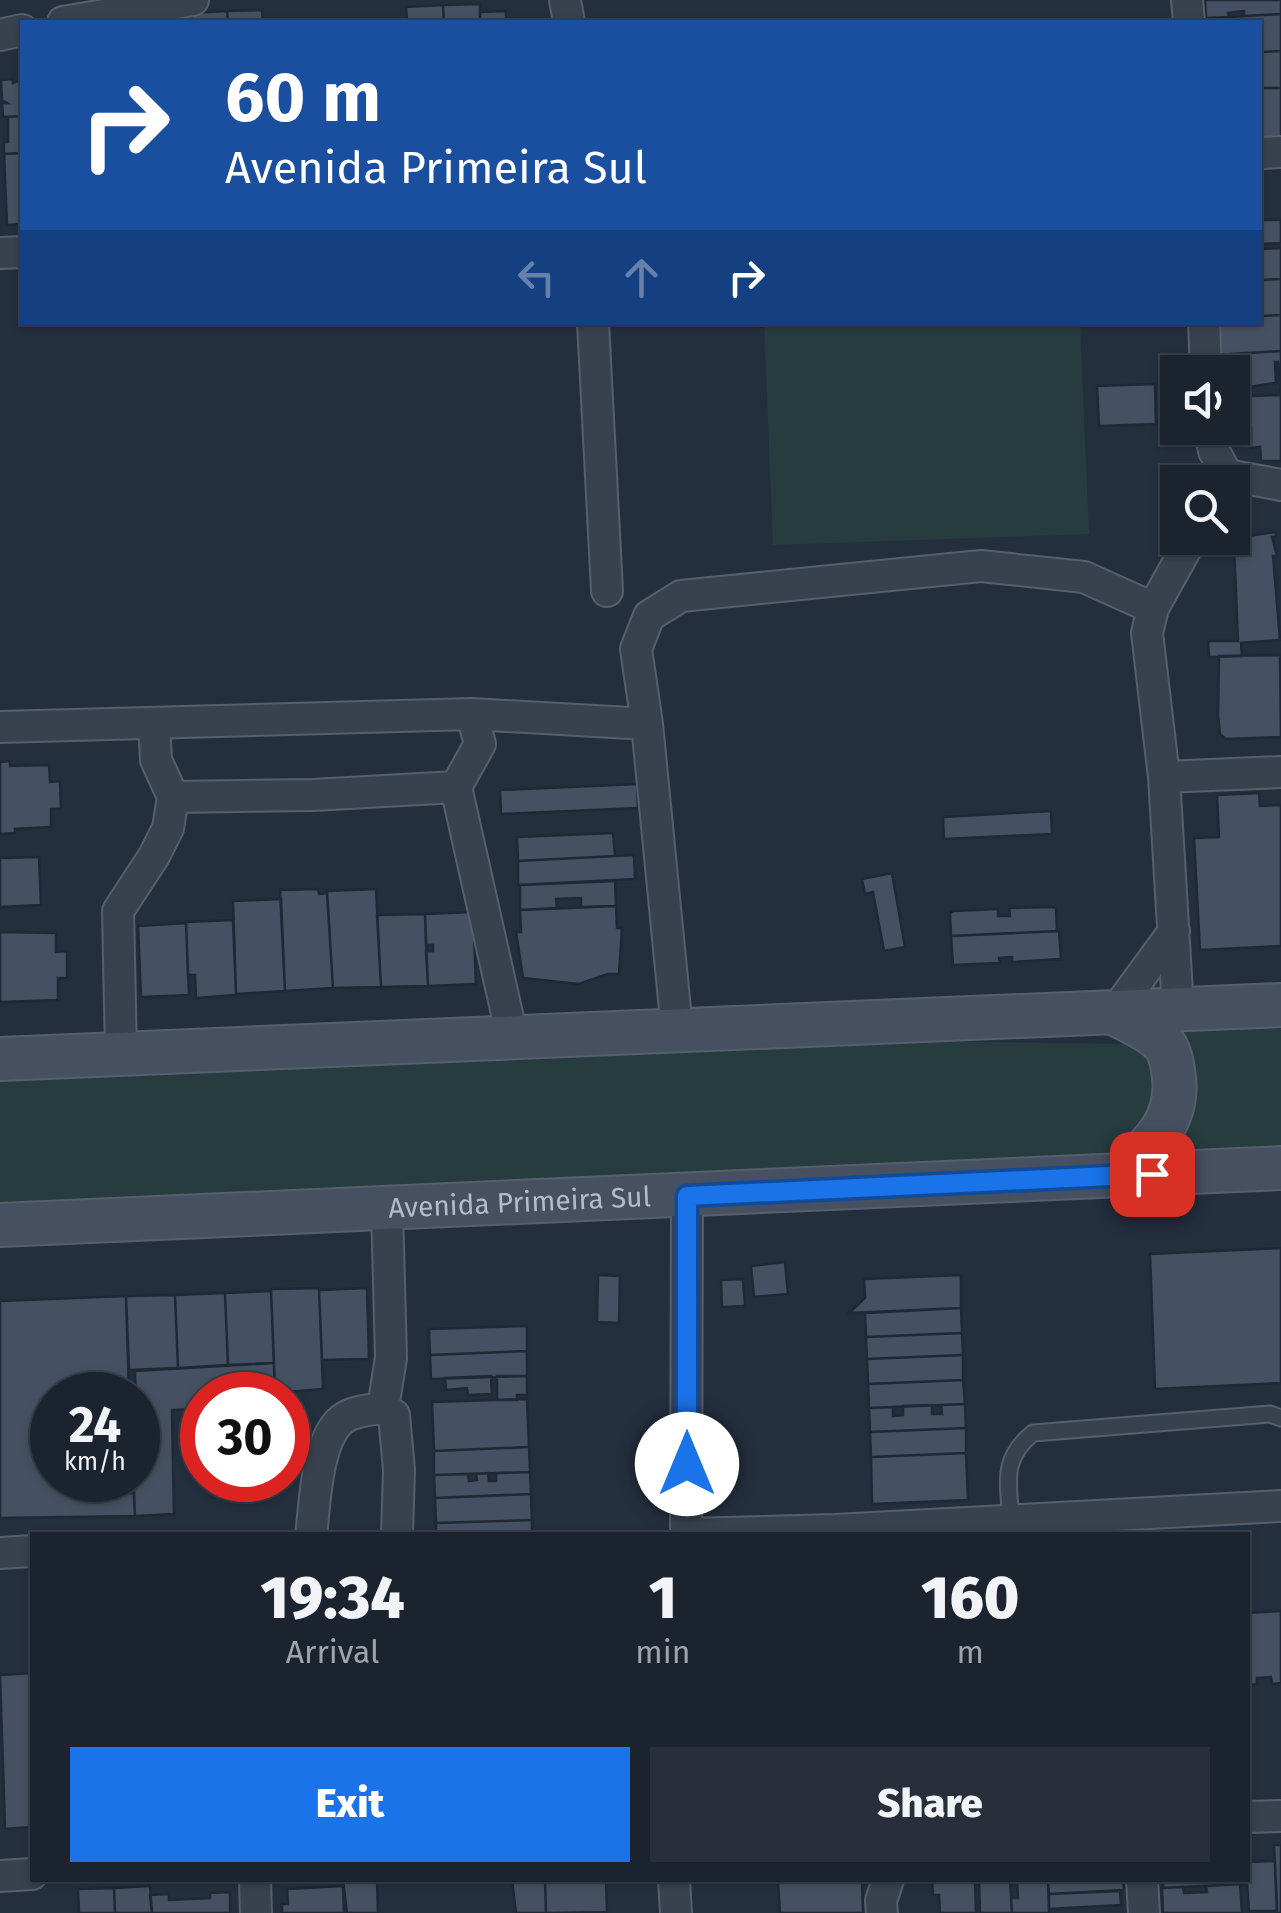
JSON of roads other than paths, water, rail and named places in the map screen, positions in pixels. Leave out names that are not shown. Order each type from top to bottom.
[{"type":"main road","points":[[0,1059],[1281,1005]]},
{"type":"main road","points":[[1114,1012],[1166,1047],[1176,1090],[1171,1116],[1160,1134],[1120,1176]]},
{"type":"main road","name":"Avenida Primeira Sul","points":[[0,1225],[1281,1168]]},
{"type":"street","points":[[102,19],[194,0]]},
{"type":"street","points":[[594,325],[607,592]]},
{"type":"street","points":[[1204,325],[1205,355]]},
{"type":"street","points":[[1250,482],[1281,485]]},
{"type":"street","points":[[1178,1009],[1164,777],[1147,633],[1153,608],[1183,555]]},
{"type":"street","points":[[677,1030],[648,724],[636,649],[649,616],[680,596],[981,566],[1084,577],[1153,608]]},
{"type":"street","points":[[0,727],[472,714],[648,724]]},
{"type":"street","points":[[472,714],[480,744],[456,787],[512,1036]]},
{"type":"street","points":[[121,1053],[118,911],[168,828],[173,797],[156,760],[154,723]]},
{"type":"street","points":[[1164,777],[1281,772]]},
{"type":"street","points":[[173,797],[456,787]]},
{"type":"street","points":[[1114,1012],[1174,931]]},
{"type":"street","points":[[686,1532],[687,1196]]},
{"type":"street","points":[[383,1408],[391,1358],[387,1208]]},
{"type":"street","points":[[311,1532],[319,1471],[330,1437],[339,1422],[351,1414],[383,1408],[394,1415],[399,1470],[398,1532]]},
{"type":"street","points":[[740,1532],[1011,1522],[1281,1506]]},
{"type":"street","points":[[0,1552],[30,1551]]},
{"type":"street","points":[[1250,1818],[1281,1816]]},
{"type":"street","points":[[0,1876],[30,1874]]},
{"type":"street","points":[[255,1882],[256,1913]]},
{"type":"street","points":[[674,1882],[676,1913]]},
{"type":"street","points":[[882,1913],[887,1882]]},
{"type":"street","points":[[1142,1882],[1144,1913]]},
{"type":"lane","points":[[1011,1522],[1009,1468],[1015,1448],[1033,1434],[1270,1414],[1281,1418]]}]
